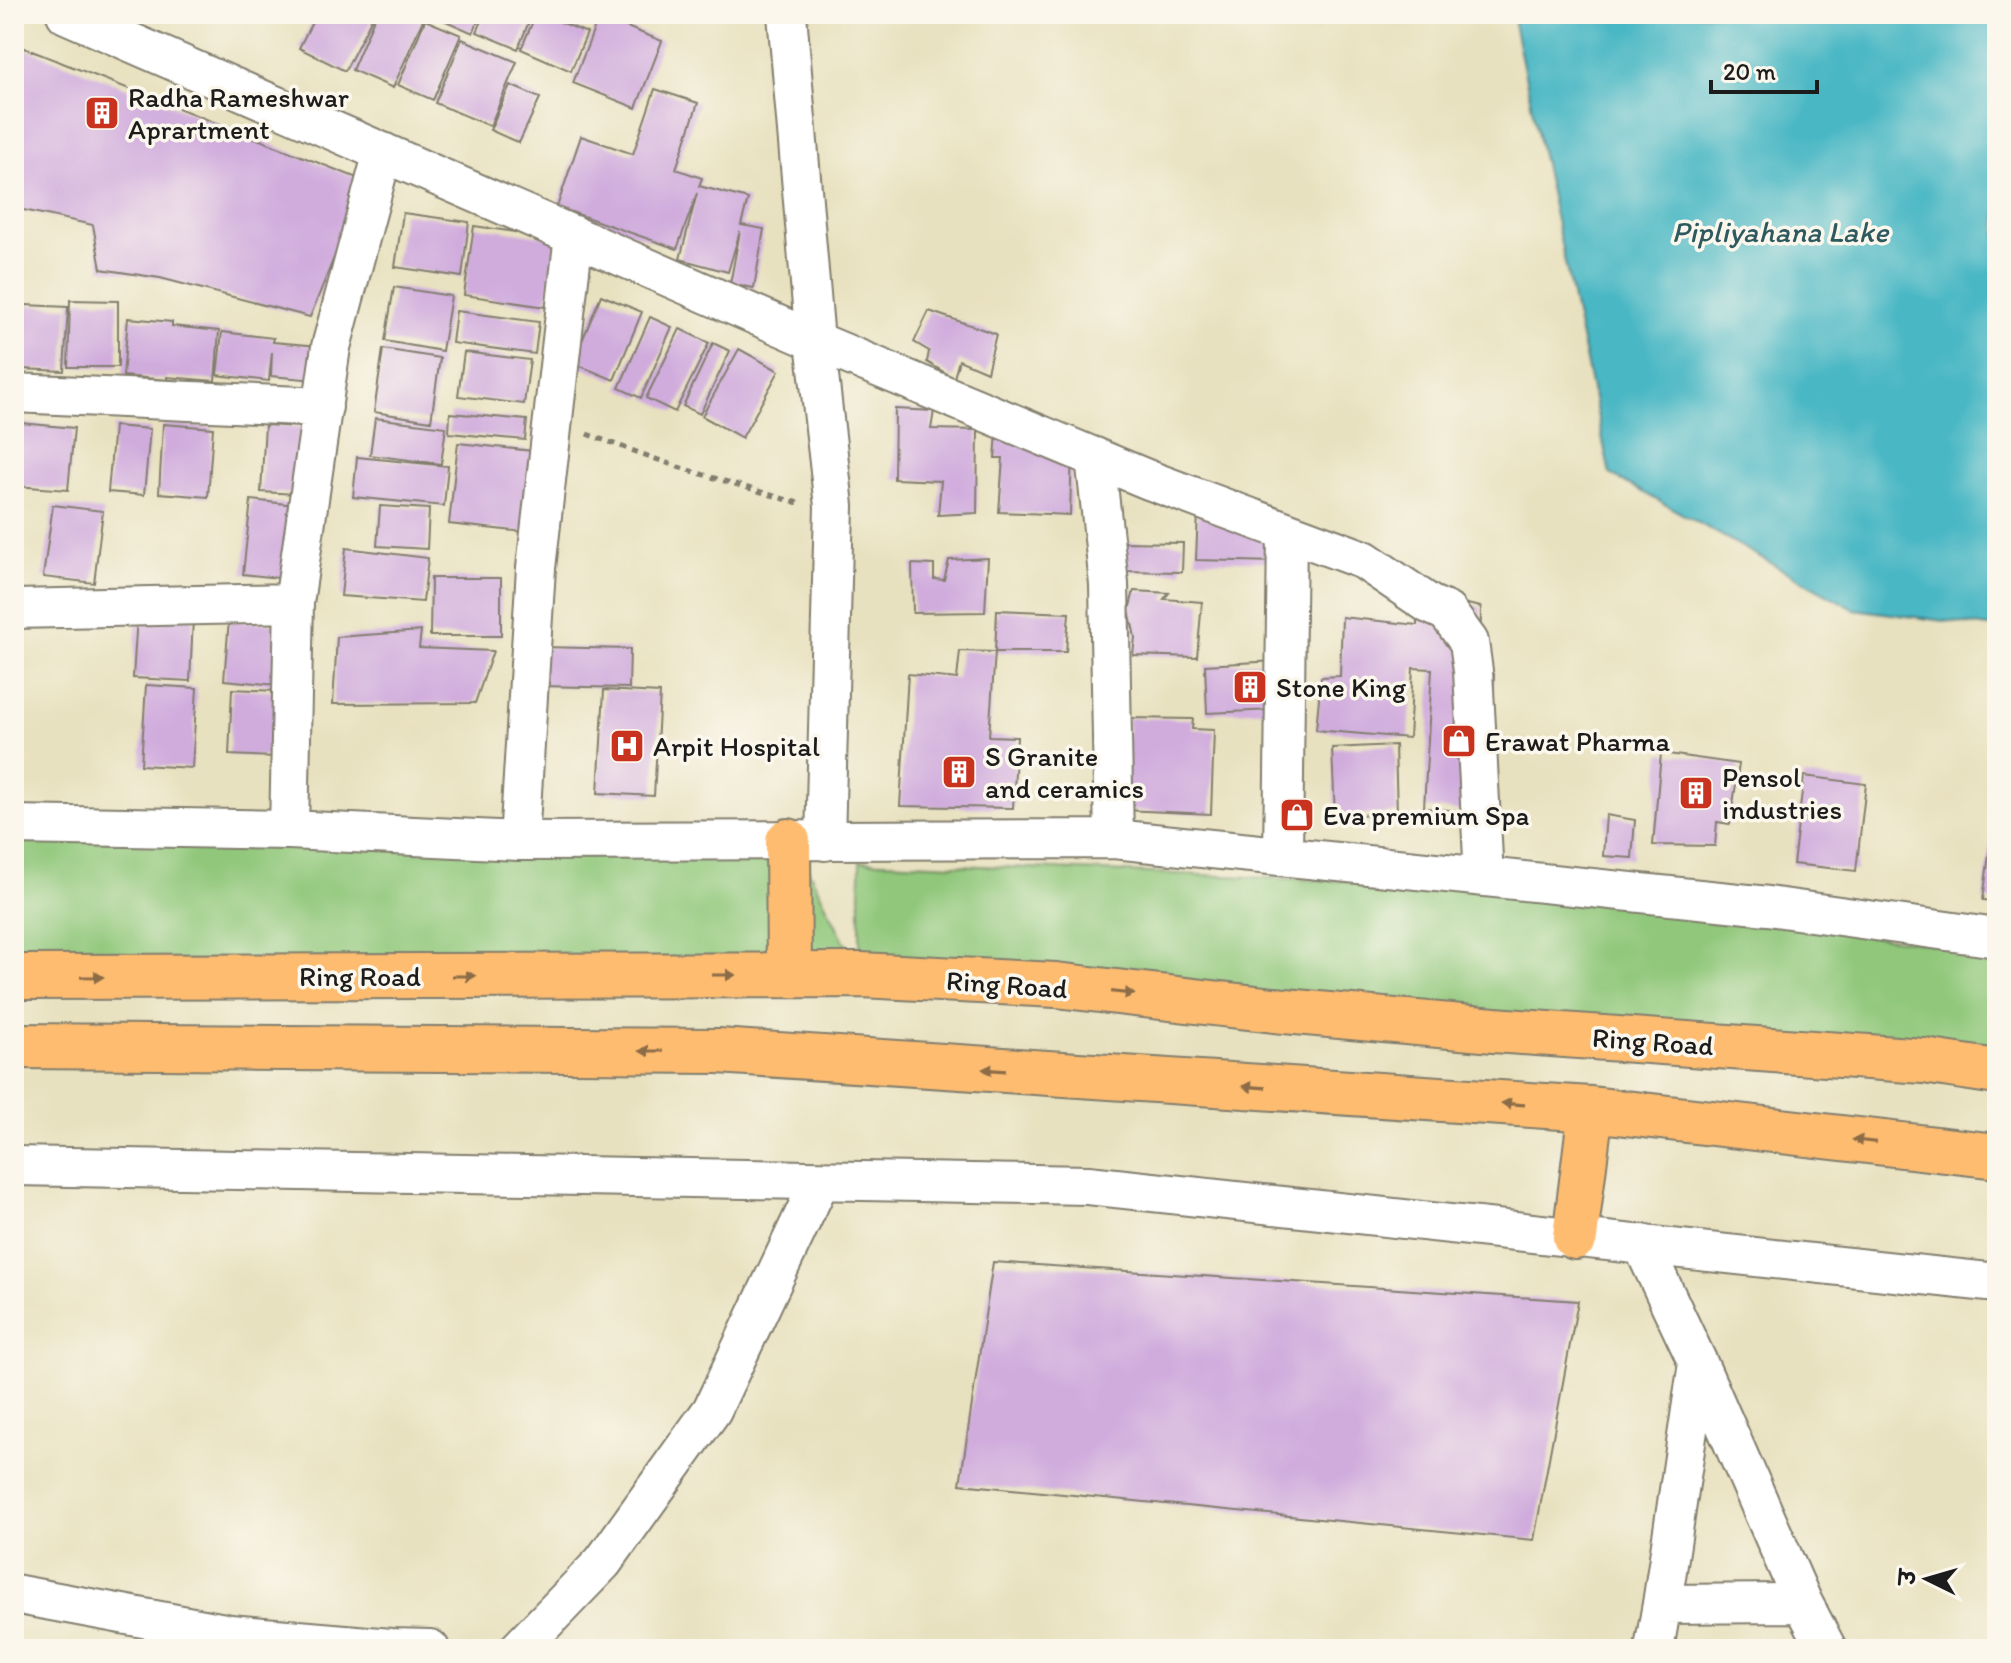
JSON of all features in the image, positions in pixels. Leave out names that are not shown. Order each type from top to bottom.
[{"type":"main road","points":[[789,975],[806,841]]},
{"type":"main road","name":"Ring Road","points":[[14,977],[861,975],[1056,985],[1274,1010],[1924,1061],[1997,1072]]},
{"type":"main road","points":[[14,1046],[718,1051],[1591,1109],[1997,1156]]},
{"type":"main road","points":[[1924,1061],[1997,1052]]},
{"type":"main road","points":[[1575,1237],[1591,1109]]},
{"type":"main road","points":[[1913,1147],[1997,1173]]},
{"type":"street","points":[[66,14],[133,28],[383,152],[815,341],[1149,480],[1364,560],[1429,604],[1447,612],[1469,642],[1484,877]]},
{"type":"street","points":[[787,14],[815,341],[834,506],[806,841]]},
{"type":"street","points":[[289,830],[294,603],[331,347],[383,152]]},
{"type":"street","points":[[519,841],[536,568],[574,235]]},
{"type":"street","points":[[14,393],[323,407]]},
{"type":"street","points":[[1095,457],[1109,584],[1114,839]]},
{"type":"street","points":[[1283,856],[1287,532]]},
{"type":"street","points":[[14,609],[294,603]]},
{"type":"street","points":[[14,825],[289,830],[519,841],[1114,839],[1768,906],[1997,938]]},
{"type":"street","points":[[14,1166],[1088,1185],[1997,1283]]},
{"type":"street","points":[[519,1649],[603,1562],[712,1410],[820,1181]]},
{"type":"street","points":[[1642,1244],[1698,1363],[1803,1603],[1827,1649]]},
{"type":"street","points":[[1654,1649],[1698,1363]]},
{"type":"street","points":[[14,1594],[230,1634],[430,1649]]},
{"type":"street","points":[[1662,1604],[1803,1603]]},
{"type":"path","points":[[553,420],[678,467],[801,504],[834,506]]},
{"type":"green space","points":[[14,838],[801,855],[860,973],[860,861],[1486,887],[1997,952],[1997,1083],[861,975],[14,958]]},
{"type":"water","name":"Pipliyahana Lake","points":[[1512,14],[1997,14],[1997,628],[1854,609],[1610,474]]},
{"type":"building","points":[[316,14],[374,14],[345,71],[299,48]]},
{"type":"building","points":[[376,14],[425,15],[393,88],[352,70]]},
{"type":"building","points":[[430,14],[481,14],[473,33]]},
{"type":"building","points":[[485,14],[532,14],[518,49],[477,32]]},
{"type":"building","points":[[536,14],[587,33],[571,71],[521,49]]},
{"type":"building","points":[[599,16],[662,41],[636,108],[573,83]]},
{"type":"building","points":[[425,20],[461,35],[433,100],[398,85]]},
{"type":"building","points":[[462,39],[517,62],[490,126],[435,103]]},
{"type":"building","name":"Radha Rameshwar Aprartment","points":[[14,44],[365,181],[310,317],[160,278],[101,269],[93,225],[14,208]]},
{"type":"building","points":[[510,85],[540,98],[519,143],[490,130]]},
{"type":"building","points":[[655,89],[698,103],[676,169],[702,178],[699,186],[748,199],[741,225],[764,229],[754,288],[730,284],[740,231],[728,272],[680,259],[697,193],[677,249],[557,207],[581,136],[633,154]]},
{"type":"building","points":[[403,213],[469,222],[462,277],[395,267]]},
{"type":"building","points":[[474,226],[556,238],[546,307],[464,295]]},
{"type":"building","points":[[394,287],[451,296],[442,351],[385,341]]},
{"type":"building","points":[[14,291],[22,291],[20,338],[14,338]]},
{"type":"building","points":[[601,295],[642,312],[614,380],[573,363]]},
{"type":"building","points":[[70,300],[118,301],[118,367],[68,367]]},
{"type":"building","points":[[25,305],[68,307],[64,371],[22,369]]},
{"type":"building","points":[[456,311],[539,322],[535,354],[452,343]]},
{"type":"building","points":[[929,311],[996,334],[987,372],[959,360],[954,378],[927,362],[929,351],[914,342]]},
{"type":"building","points":[[650,317],[672,327],[641,398],[619,388]]},
{"type":"building","points":[[128,318],[219,331],[215,381],[123,376]]},
{"type":"building","points":[[680,329],[709,343],[675,412],[646,398]]},
{"type":"building","points":[[222,332],[274,338],[273,342],[319,346],[316,380],[271,376],[272,352],[269,381],[217,375]]},
{"type":"building","points":[[713,343],[730,351],[700,414],[683,406]]},
{"type":"building","points":[[383,349],[440,358],[431,421],[374,412]]},
{"type":"building","points":[[739,349],[779,371],[742,438],[702,416]]},
{"type":"building","points":[[464,352],[530,360],[524,404],[458,396]]},
{"type":"building","points":[[895,409],[934,411],[931,429],[978,430],[977,513],[938,515],[941,481],[894,479]]},
{"type":"building","points":[[450,413],[527,420],[525,440],[449,433]]},
{"type":"building","points":[[375,418],[446,427],[441,464],[370,455]]},
{"type":"building","points":[[21,423],[74,428],[68,490],[16,486]]},
{"type":"building","points":[[163,424],[213,428],[208,497],[159,493]]},
{"type":"building","points":[[265,425],[301,427],[297,494],[261,492]]},
{"type":"building","points":[[114,426],[150,429],[144,495],[108,492]]},
{"type":"building","points":[[997,433],[1072,447],[1070,515],[999,512],[1003,458],[995,458]]},
{"type":"building","points":[[458,443],[533,451],[524,532],[449,524]]},
{"type":"building","points":[[357,457],[448,466],[444,506],[353,497]]},
{"type":"building","points":[[251,500],[295,505],[287,579],[243,574]]},
{"type":"building","points":[[53,505],[103,511],[94,583],[43,577]]},
{"type":"building","points":[[380,506],[429,509],[427,549],[377,546]]},
{"type":"building","points":[[1198,510],[1281,517],[1277,562],[1196,560]]},
{"type":"building","points":[[1121,542],[1183,543],[1182,572],[1120,571]]},
{"type":"building","points":[[346,548],[428,558],[423,602],[341,596]]},
{"type":"building","points":[[988,558],[985,612],[913,613],[912,564],[934,565],[934,579],[944,580],[949,560]]},
{"type":"building","points":[[431,578],[501,578],[501,636],[430,636]]},
{"type":"building","points":[[1134,591],[1169,593],[1164,599],[1202,602],[1197,657],[1133,655],[1135,637],[1129,610]]},
{"type":"building","points":[[1417,593],[1481,607],[1480,673],[1494,674],[1486,813],[1424,808],[1432,669],[1413,668],[1409,738],[1316,730],[1321,677],[1340,676],[1342,617],[1417,625]]},
{"type":"building","points":[[997,610],[1069,613],[1066,652],[995,652]]},
{"type":"building","points":[[137,616],[193,618],[190,681],[133,678]]},
{"type":"building","points":[[229,620],[282,624],[277,685],[224,680]]},
{"type":"building","points":[[421,631],[419,648],[493,651],[475,703],[333,704],[337,637]]},
{"type":"building","points":[[542,647],[630,649],[629,688],[541,686]]},
{"type":"building","name":"S Granite and ceramics","points":[[960,651],[995,652],[989,736],[1017,737],[1013,808],[900,806],[908,674],[957,679]]},
{"type":"building","name":"Stone King","points":[[1293,660],[1295,709],[1207,713],[1205,665]]},
{"type":"building","points":[[146,685],[197,688],[192,768],[141,765]]},
{"type":"building","points":[[232,689],[278,691],[275,757],[229,755]]},
{"type":"building","name":"Arpit Hospital","points":[[604,690],[660,693],[654,796],[598,793]]},
{"type":"building","points":[[1128,718],[1193,719],[1192,729],[1214,730],[1211,814],[1124,810]]},
{"type":"building","points":[[1395,745],[1397,813],[1335,816],[1332,748]]},
{"type":"building","name":"Pensol industries","points":[[1661,753],[1739,764],[1730,824],[1717,822],[1715,846],[1653,845]]},
{"type":"building","points":[[1804,776],[1866,784],[1856,871],[1793,864]]},
{"type":"building","points":[[1997,807],[1997,901],[1983,900]]},
{"type":"building","points":[[1606,815],[1635,820],[1632,858],[1603,856]]},
{"type":"building","points":[[993,1262],[1578,1301],[1534,1540],[960,1484]]},
{"type":"place","name":"Radha Rameshwar Aprartment","points":[[102,113]]},
{"type":"place","name":"Stone King","points":[[1250,687]]},
{"type":"place","name":"Erawat Pharma","points":[[1459,741]]},
{"type":"place","name":"Arpit Hospital","points":[[627,746]]},
{"type":"place","name":"S Granite and ceramics","points":[[959,772]]},
{"type":"place","name":"Pensol industries","points":[[1696,793]]},
{"type":"place","name":"Eva premium Spa","points":[[1297,815]]}]
